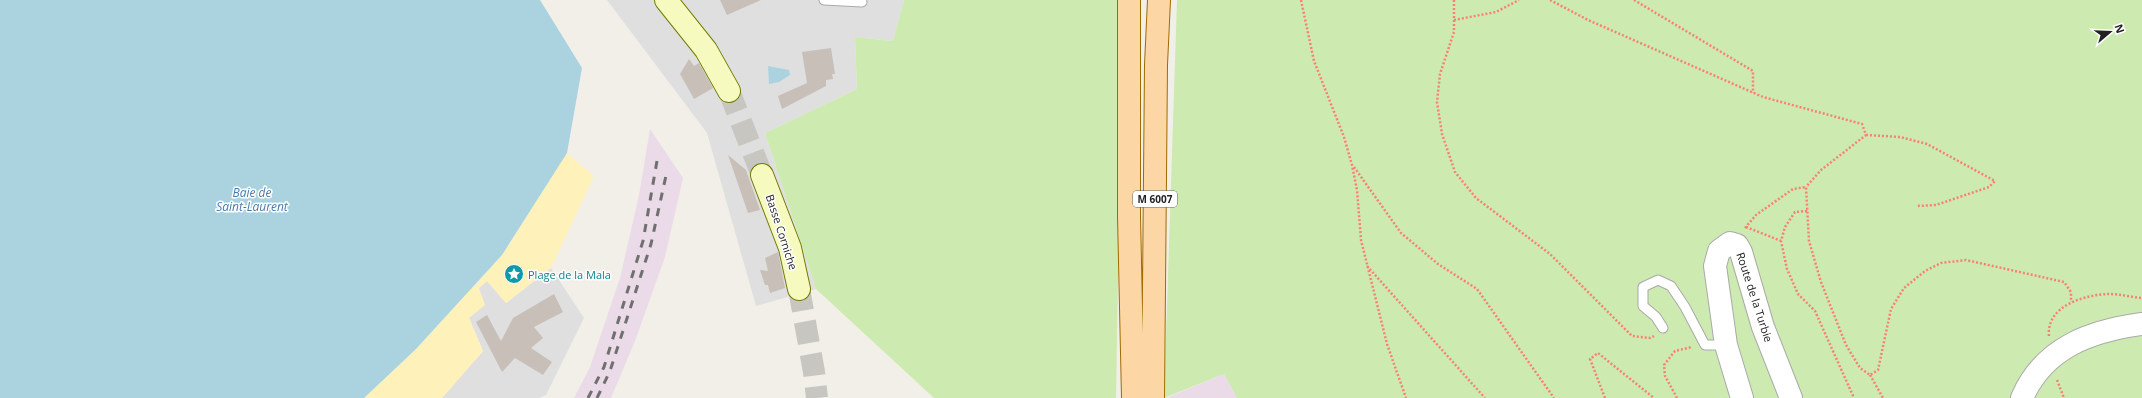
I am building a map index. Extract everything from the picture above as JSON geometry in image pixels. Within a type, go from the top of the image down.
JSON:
[{"type":"main road","points":[[666,0],[706,50],[729,91]]},
{"type":"main road","name":"M 6007","points":[[1152,398],[1156,66],[1159,0]]},
{"type":"main road","name":"M 6007","points":[[1125,5],[1132,398]]},
{"type":"main road","name":"Basse Corniche","points":[[762,175],[790,248],[799,289]]},
{"type":"street","name":"Route de la Turbie","points":[[1742,398],[1716,345],[1715,266],[1719,251],[1730,243],[1737,245],[1741,252],[1763,327],[1791,398]]},
{"type":"street","points":[[2022,398],[2037,372],[2068,345],[2087,336],[2142,324]]},
{"type":"lane","points":[[824,0],[862,2]]},
{"type":"lane","points":[[1663,328],[1656,317],[1643,306],[1643,287],[1658,280],[1671,286],[1685,307],[1716,345]]},
{"type":"path","points":[[1302,0],[1314,61],[1344,137],[1352,165],[1357,190],[1361,240],[1367,266],[1387,344],[1406,398]]},
{"type":"path","points":[[1454,0],[1454,32],[1440,74],[1437,102],[1442,134],[1456,172],[1476,198],[1550,254],[1632,336],[1650,338],[1660,334],[1663,328]]},
{"type":"path","points":[[1454,20],[1496,12],[1519,0]]},
{"type":"path","points":[[1550,0],[1588,20],[1763,97],[1862,124],[1866,135]]},
{"type":"path","points":[[1634,0],[1754,71],[1753,93]]},
{"type":"path","points":[[1781,241],[1746,227],[1756,215],[1793,189],[1806,187],[1821,170],[1866,135],[1900,137],[1927,144],[1995,181],[1989,187],[1936,205],[1917,206]]},
{"type":"path","points":[[1352,165],[1401,233],[1438,264],[1477,289],[1554,398]]},
{"type":"path","points":[[1806,187],[1810,241],[1821,282],[1846,345],[1860,368],[1870,375],[1883,398]]},
{"type":"path","points":[[1807,211],[1795,212],[1785,227],[1781,241],[1787,269],[1798,294],[1815,311],[1854,398]]},
{"type":"path","points":[[1870,375],[1878,370],[1891,309],[1904,288],[1925,271],[1941,263],[1966,260],[2064,282],[2072,292],[2071,302],[2108,294],[2142,298]]},
{"type":"path","points":[[1367,266],[1485,398]]},
{"type":"path","points":[[1677,398],[1665,376],[1664,365],[1675,351],[1716,345]]},
{"type":"path","points":[[1606,398],[1590,359],[1594,354],[1598,353],[1654,398]]},
{"type":"shaded area","points":[[607,0],[904,0],[893,41],[855,37],[857,89],[765,133],[816,289],[756,306],[707,133]]},
{"type":"shaded area","points":[[650,129],[683,178],[665,257],[635,341],[611,398],[574,398],[590,367],[620,278],[639,195]]},
{"type":"shaded area","points":[[551,268],[584,318],[546,395],[539,398],[442,398],[483,351],[469,318],[479,288],[487,281],[506,303]]},
{"type":"shaded area","points":[[1224,374],[1237,398],[1166,398]]},
{"type":"green space","points":[[904,0],[1124,0],[1122,39],[1116,398],[934,398],[816,289],[765,133],[857,89],[855,37],[893,41]]},
{"type":"green space","points":[[1177,0],[2142,0],[2142,398],[1237,398],[1224,374],[1164,398]]},
{"type":"sand","name":"Plage de la Mala","points":[[567,153],[594,176],[551,268],[506,303],[487,281],[479,288],[485,305],[469,318],[483,351],[442,398],[364,398],[416,349],[502,255]]},
{"type":"water","name":"Baie de Saint-Laurent","points":[[0,0],[540,0],[582,68],[567,153],[502,255],[416,349],[364,398],[0,398]]},
{"type":"water","points":[[768,66],[789,70],[790,75],[779,82],[769,84]]},
{"type":"building","points":[[720,0],[761,0],[727,15]]},
{"type":"building","points":[[831,48],[835,74],[832,74],[833,79],[826,80],[826,86],[782,109],[778,96],[807,83],[802,52]]},
{"type":"building","points":[[689,59],[694,66],[699,63],[713,88],[694,99],[680,74]]},
{"type":"building","points":[[728,155],[746,170],[760,210],[748,213]]},
{"type":"building","points":[[778,252],[785,288],[770,293],[768,285],[765,285],[760,270],[768,271],[765,258]]},
{"type":"building","points":[[554,294],[563,312],[534,327],[543,338],[531,348],[552,362],[543,375],[515,358],[502,372],[476,322],[487,315],[501,341],[513,318]]},
{"type":"tunnel","points":[[729,91],[762,175]]},
{"type":"tunnel","points":[[799,289],[814,372],[817,398]]},
{"type":"railway","points":[[588,398],[604,367],[643,241],[657,161]]},
{"type":"railway","points":[[597,398],[610,371],[651,244],[667,171]]},
{"type":"place","name":"Plage de la Mala","points":[[514,274]]}]
